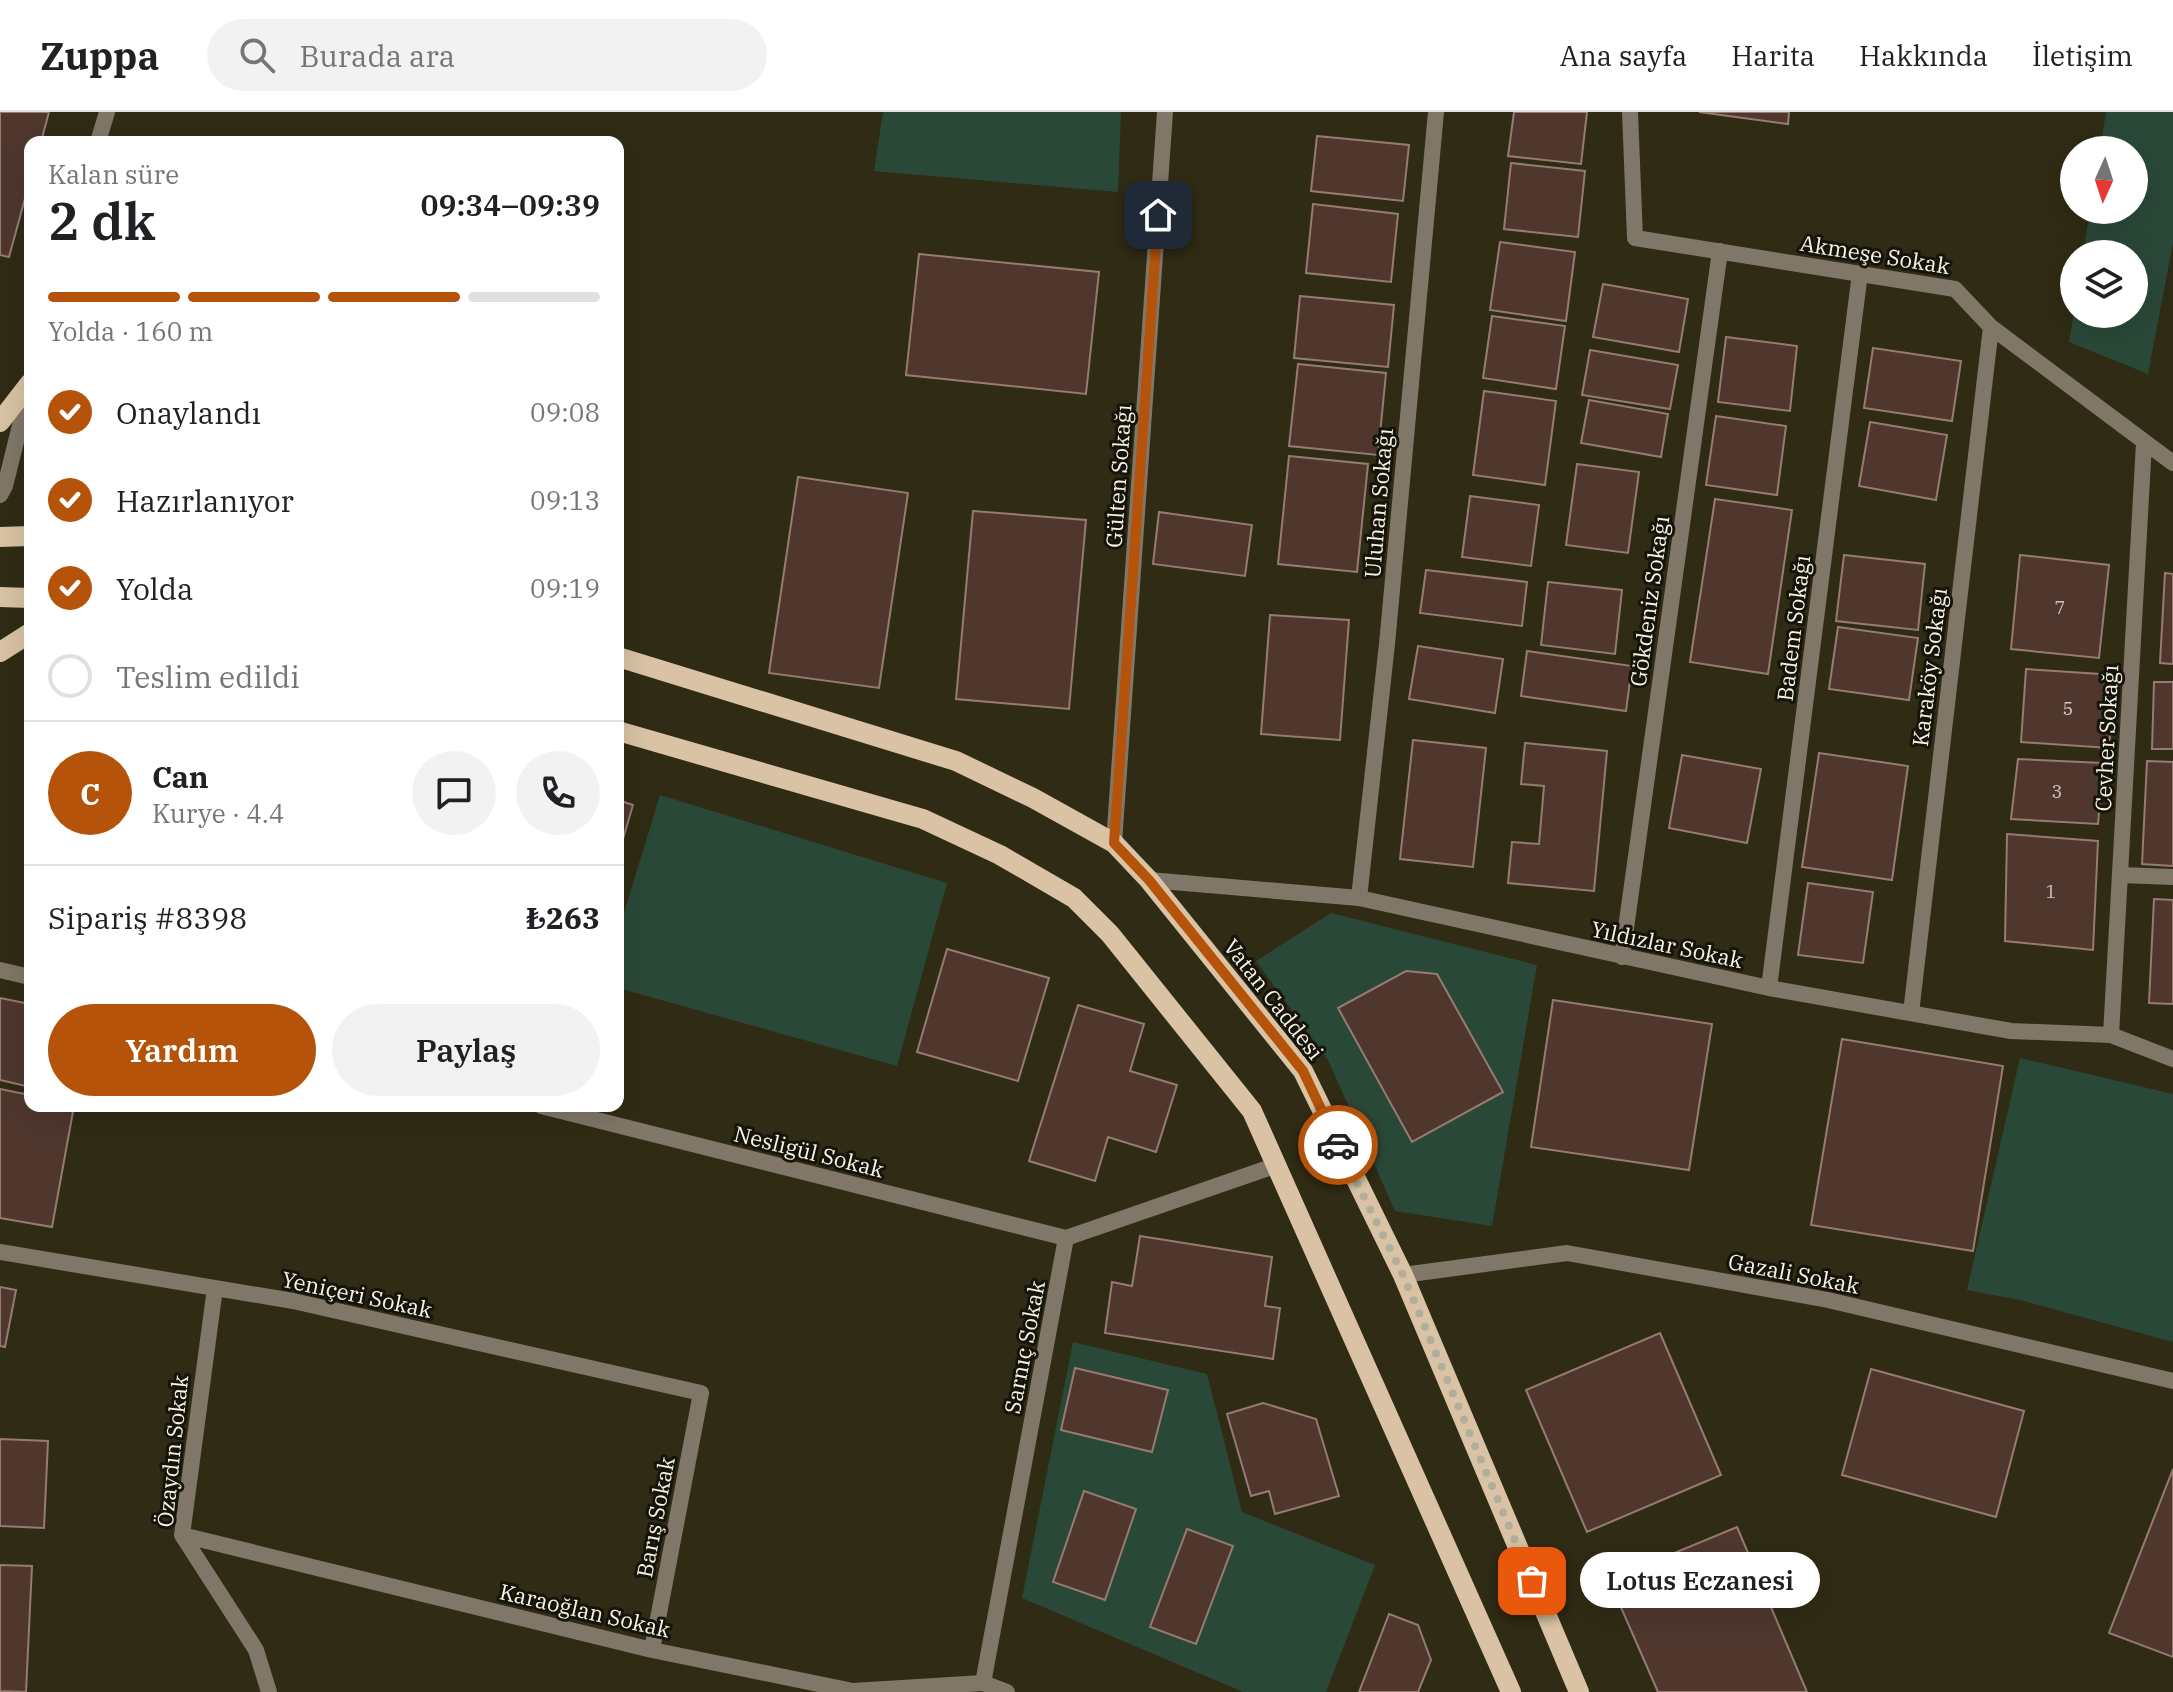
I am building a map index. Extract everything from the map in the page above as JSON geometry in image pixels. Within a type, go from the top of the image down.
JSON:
[{"type":"main road","points":[[0,422],[24,392]]},
{"type":"main road","points":[[0,537],[24,536]]},
{"type":"main road","points":[[0,597],[24,598]]},
{"type":"main road","points":[[0,652],[24,637]]},
{"type":"main road","name":"Vatan Caddesi","points":[[624,659],[956,761],[1033,798],[1114,843],[1149,880],[1303,1071],[1403,1275],[1579,1692]]},
{"type":"main road","points":[[624,733],[923,819],[1000,855],[1074,898],[1110,934],[1252,1111],[1511,1692]]},
{"type":"street","points":[[100,136],[107,112]]},
{"type":"street","name":"Gülten Sokağı","points":[[1114,843],[1165,112]]},
{"type":"street","name":"Uluhan Sokağı","points":[[1359,898],[1387,644],[1436,112]]},
{"type":"street","name":"Akmeşe Sokak","points":[[1630,112],[1635,238],[1955,289],[1991,327],[2173,463]]},
{"type":"street","name":"Gökdeniz Sokağı","points":[[1622,957],[1720,251]]},
{"type":"street","name":"Badem Sokağı","points":[[1769,988],[1860,273]]},
{"type":"street","name":"Karaköy Sokağı","points":[[1911,1013],[1991,327]]},
{"type":"street","points":[[0,495],[5,486],[24,408]]},
{"type":"street","name":"Cevher Sokağı","points":[[2111,1035],[2144,443]]},
{"type":"street","points":[[2120,875],[2173,877]]},
{"type":"street","name":"Yıldızlar Sokak","points":[[1149,880],[1359,898],[1769,988],[2011,1031],[2111,1035],[2173,1059]]},
{"type":"street","points":[[0,970],[24,976]]},
{"type":"street","name":"Nesligül Sokak","points":[[565,1112],[1066,1238]]},
{"type":"street","points":[[1066,1238],[1277,1165]]},
{"type":"street","name":"Sarnıç Sokak","points":[[983,1683],[1066,1238]]},
{"type":"street","name":"Yeniçeri Sokak","points":[[0,1252],[293,1301],[701,1393]]},
{"type":"street","name":"Gazali Sokak","points":[[1403,1275],[1567,1253],[1828,1300],[2173,1381]]},
{"type":"street","name":"Özaydın Sokak","points":[[215,1288],[182,1535],[256,1650],[269,1692]]},
{"type":"street","name":"Barış Sokak","points":[[652,1650],[701,1393]]},
{"type":"street","name":"Karaoğlan Sokak","points":[[182,1535],[652,1650],[853,1691],[983,1683]]},
{"type":"street","points":[[983,1683],[1007,1692]]},
{"type":"green space","points":[[883,112],[1121,112],[1118,192],[874,171]]},
{"type":"green space","points":[[2106,112],[2173,112],[2173,243],[2148,374],[2069,342],[2071,328],[2148,328],[2148,240],[2085,240],[2088,224],[2148,224],[2148,136],[2102,136]]},
{"type":"green space","points":[[660,795],[947,883],[897,1066],[624,990],[624,912]]},
{"type":"green space","points":[[1331,913],[1537,965],[1492,1226],[1395,1211],[1328,1060],[1256,961]]},
{"type":"green space","points":[[2020,1058],[2173,1094],[2173,1342],[2020,1300],[1967,1290]]},
{"type":"green space","points":[[1073,1342],[1207,1374],[1242,1512],[1375,1565],[1326,1692],[1243,1692],[1022,1598]]},
{"type":"building","points":[[0,112],[49,112],[43,136],[24,136],[24,202],[9,257],[0,255]]},
{"type":"building","points":[[1514,112],[1587,112],[1581,164],[1508,156]]},
{"type":"building","points":[[1699,112],[1789,112],[1788,124]]},
{"type":"building","points":[[1317,136],[1409,145],[1403,201],[1311,191]]},
{"type":"building","points":[[1511,163],[1585,171],[1578,237],[1504,229]]},
{"type":"building","points":[[1313,204],[1398,214],[1391,282],[1306,273]]},
{"type":"building","points":[[1500,242],[1575,252],[1566,321],[1490,310]]},
{"type":"building","points":[[919,254],[1099,272],[1086,394],[906,375]]},
{"type":"building","points":[[1603,284],[1688,299],[1679,352],[1593,337]]},
{"type":"building","points":[[1300,296],[1394,305],[1388,367],[1294,358]]},
{"type":"building","points":[[1492,316],[1565,326],[1556,389],[1483,378]]},
{"type":"building","points":[[1726,337],[1797,346],[1790,411],[1718,402]]},
{"type":"building","points":[[1873,348],[1961,361],[1952,421],[1864,408]]},
{"type":"building","points":[[1590,350],[1678,365],[1670,409],[1582,395]]},
{"type":"building","points":[[1298,364],[1386,373],[1378,455],[1289,446]]},
{"type":"building","points":[[1484,391],[1556,401],[1545,485],[1473,475]]},
{"type":"building","points":[[1589,400],[1668,414],[1661,457],[1581,443]]},
{"type":"building","points":[[1716,416],[1786,426],[1777,495],[1706,485]]},
{"type":"building","points":[[1870,422],[1947,435],[1936,500],[1859,486]]},
{"type":"building","points":[[1289,456],[1368,464],[1357,572],[1278,564]]},
{"type":"building","points":[[1577,464],[1639,472],[1628,553],[1566,545]]},
{"type":"building","points":[[798,477],[908,493],[879,688],[769,673]]},
{"type":"building","points":[[1470,496],[1539,505],[1531,566],[1462,557]]},
{"type":"building","points":[[1715,499],[1792,510],[1768,674],[1690,662]]},
{"type":"building","points":[[973,511],[1086,520],[1069,709],[956,699]]},
{"type":"building","points":[[1159,512],[1252,525],[1245,576],[1153,564]]},
{"type":"building","points":[[1844,555],[1925,564],[1918,630],[1836,621]]},
{"type":"building","points":[[2020,555],[2109,565],[2099,658],[2011,649]]},
{"type":"building","points":[[1426,570],[1527,582],[1522,626],[1420,613]]},
{"type":"building","points":[[2165,573],[2173,574],[2173,664],[2160,663]]},
{"type":"building","points":[[1548,582],[1622,590],[1615,654],[1541,645]]},
{"type":"building","points":[[1270,615],[1349,620],[1340,740],[1261,734]]},
{"type":"building","points":[[1838,627],[1918,638],[1909,700],[1829,689]]},
{"type":"building","points":[[1418,646],[1503,659],[1495,713],[1409,699]]},
{"type":"building","points":[[1527,651],[1632,666],[1626,711],[1521,696]]},
{"type":"building","points":[[2026,669],[2115,675],[2109,748],[2021,742]]},
{"type":"building","points":[[2154,682],[2173,682],[2173,749],[2152,749]]},
{"type":"building","points":[[1413,740],[1486,748],[1473,867],[1400,859]]},
{"type":"building","points":[[1525,743],[1607,751],[1594,891],[1508,883],[1512,842],[1539,844],[1544,786],[1521,784]]},
{"type":"building","points":[[1819,753],[1908,766],[1892,880],[1802,867]]},
{"type":"building","points":[[1682,755],[1761,769],[1747,843],[1669,828]]},
{"type":"building","points":[[2018,759],[2103,763],[2098,824],[2011,819]]},
{"type":"building","points":[[2147,761],[2173,762],[2173,866],[2142,864]]},
{"type":"building","points":[[624,802],[633,805],[624,836]]},
{"type":"building","points":[[2007,834],[2098,841],[2093,950],[2005,941]]},
{"type":"building","points":[[1808,883],[1873,892],[1863,963],[1798,955]]},
{"type":"building","points":[[2154,899],[2173,900],[2173,1004],[2149,1003]]},
{"type":"building","points":[[947,949],[1049,978],[1018,1081],[917,1052]]},
{"type":"building","points":[[1406,971],[1437,974],[1503,1092],[1412,1142],[1338,1008]]},
{"type":"building","points":[[0,998],[24,1003],[24,1086],[0,1080]]},
{"type":"building","points":[[1553,1000],[1712,1024],[1689,1170],[1531,1147]]},
{"type":"building","points":[[1078,1005],[1144,1024],[1130,1071],[1177,1085],[1156,1152],[1108,1137],[1095,1181],[1029,1161]]},
{"type":"building","points":[[1842,1039],[2003,1066],[1973,1251],[1811,1225]]},
{"type":"building","points":[[0,1089],[24,1094],[24,1112],[73,1112],[52,1227],[0,1218]]},
{"type":"building","points":[[1140,1236],[1272,1257],[1265,1306],[1280,1308],[1273,1359],[1105,1333],[1112,1282],[1132,1286]]},
{"type":"building","points":[[0,1287],[16,1290],[5,1347],[0,1346]]},
{"type":"building","points":[[1660,1333],[1721,1475],[1587,1532],[1526,1390]]},
{"type":"building","points":[[1075,1368],[1168,1390],[1152,1452],[1061,1430]]},
{"type":"building","points":[[1871,1369],[2024,1411],[1996,1517],[1842,1475]]},
{"type":"building","points":[[1263,1403],[1316,1419],[1339,1496],[1275,1514],[1269,1491],[1251,1496],[1227,1414]]},
{"type":"building","points":[[0,1439],[48,1441],[44,1528],[0,1526]]},
{"type":"building","points":[[2173,1469],[2173,1657],[2109,1633]]},
{"type":"building","points":[[1084,1491],[1136,1509],[1105,1600],[1053,1582]]},
{"type":"building","points":[[1737,1527],[1807,1692],[1658,1692],[1609,1580]]},
{"type":"building","points":[[1187,1529],[1233,1546],[1196,1644],[1150,1627]]},
{"type":"building","points":[[0,1565],[32,1566],[26,1692],[0,1691]]},
{"type":"building","points":[[1389,1614],[1418,1625],[1431,1660],[1418,1692],[1359,1692]]},
{"type":"way so far","points":[[1338,1145],[1403,1275],[1532,1581]]},
{"type":"place","name":"Lotus Eczanesi","points":[[1532,1581]]},
{"type":"route","points":[[1158,215],[1114,843],[1149,880],[1303,1071],[1338,1145]]}]
